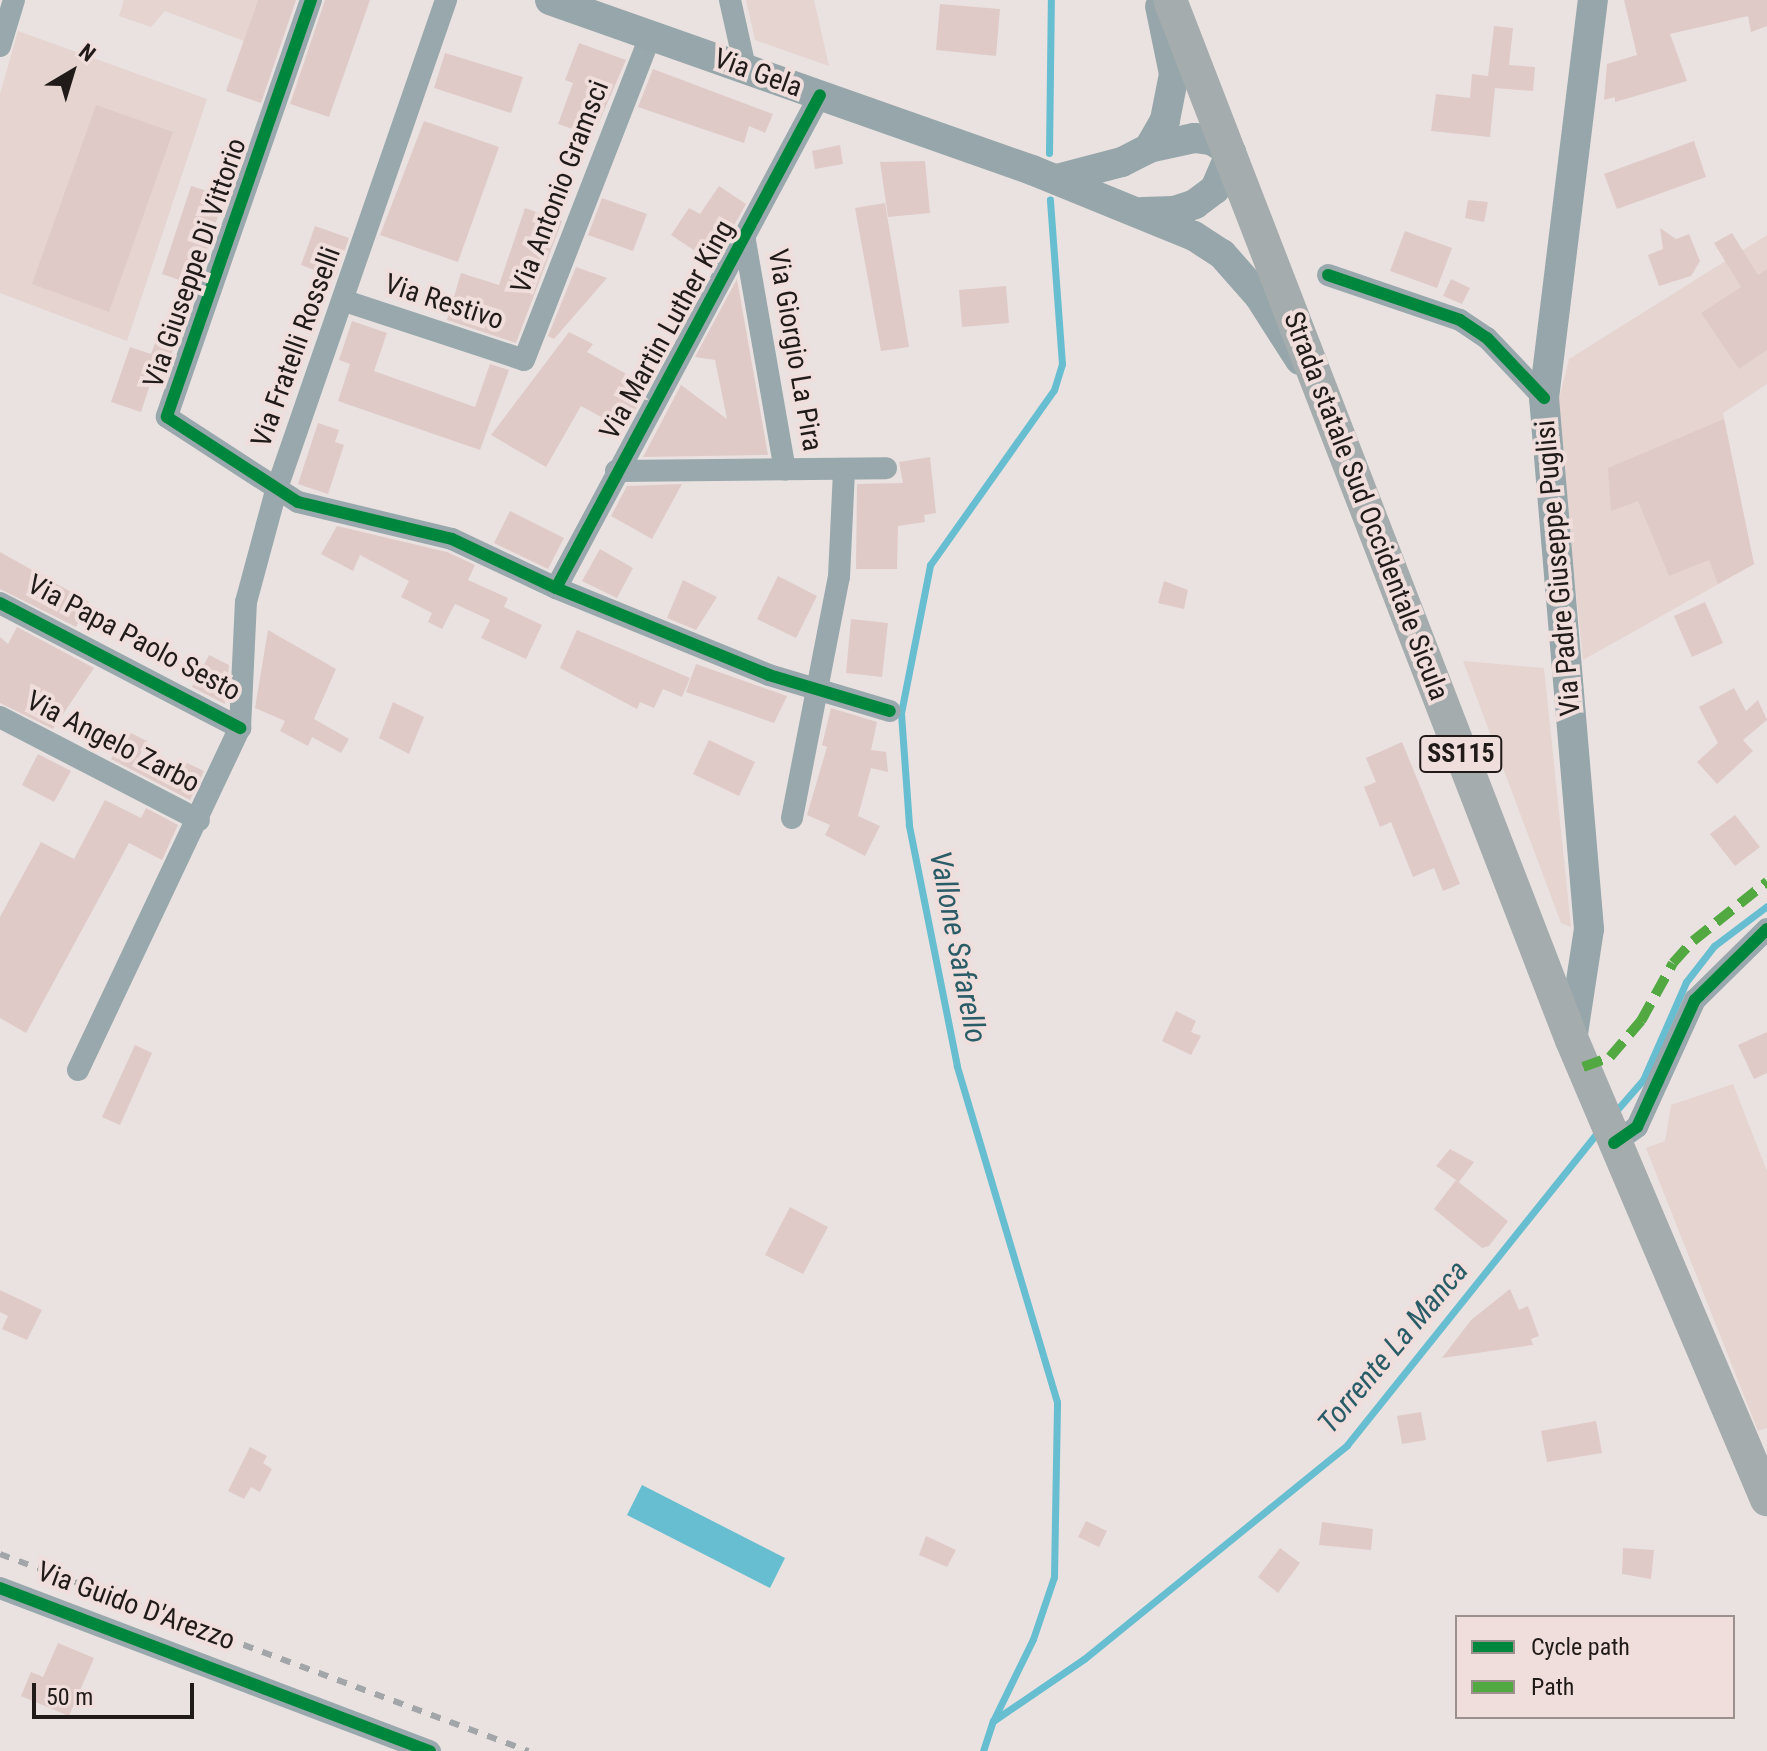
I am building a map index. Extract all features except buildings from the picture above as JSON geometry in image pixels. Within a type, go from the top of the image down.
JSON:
[{"type":"main road","name":"Via Gela","points":[[551,0],[1057,179],[1222,254],[1259,296],[1322,396]]},
{"type":"main road","points":[[1149,148],[1165,120],[1174,74],[1159,0]]},
{"type":"main road","name":"Strada statale Sud Occidentale Sicula","points":[[1170,0],[1572,1040],[1767,1499]]},
{"type":"main road","name":"Via Padre Giuseppe Puglisi","points":[[1572,1040],[1589,929],[1544,398],[1593,0]]},
{"type":"main road","points":[[1057,179],[1122,162],[1149,148],[1194,138],[1211,140],[1231,152],[1215,189],[1195,204],[1174,211],[1137,213]]},
{"type":"street","points":[[0,46],[14,0]]},
{"type":"street","name":"Via Giuseppe Di Vittorio","points":[[276,491],[167,417],[311,0]]},
{"type":"street","name":"Via Fratelli Rosselli","points":[[78,1070],[240,728],[246,602],[276,491],[345,301],[446,0]]},
{"type":"street","points":[[730,0],[745,67]]},
{"type":"street","name":"Via Antonio Gramsci","points":[[524,360],[651,35]]},
{"type":"street","name":"Via Martin Luther King","points":[[556,588],[616,471],[745,241],[820,95]]},
{"type":"street","name":"Via Giorgio La Pira","points":[[745,241],[785,470]]},
{"type":"street","points":[[1328,275],[1460,320],[1487,338],[1544,398]]},
{"type":"street","name":"Via Restivo","points":[[345,301],[524,360]]},
{"type":"street","points":[[616,471],[886,468]]},
{"type":"street","points":[[792,818],[813,691],[839,577],[844,469]]},
{"type":"street","points":[[276,491],[298,502],[452,539],[556,588],[813,691],[890,711]]},
{"type":"street","name":"Via Papa Paolo Sesto","points":[[0,603],[240,728]]},
{"type":"street","name":"Via Angelo Zarbo","points":[[0,717],[199,820]]},
{"type":"street","points":[[1609,1130],[1637,1127],[1695,1000],[1767,929]]},
{"type":"street","name":"Via Guido D'Arezzo","points":[[0,1588],[430,1751]]},
{"type":"shaded area","points":[[124,0],[258,0],[244,41],[165,11],[151,27],[119,16]]},
{"type":"shaded area","points":[[746,0],[814,0],[829,66],[755,40]]},
{"type":"shaded area","points":[[18,31],[207,99],[127,341],[0,293],[0,94]]},
{"type":"shaded area","points":[[1767,235],[1767,384],[1723,413],[1754,564],[1583,660],[1557,407],[1569,359]]},
{"type":"shaded area","points":[[1463,661],[1544,668],[1571,927],[1561,923]]},
{"type":"shaded area","points":[[1733,1084],[1767,1171],[1767,1428],[1758,1431],[1646,1148],[1665,1141],[1671,1105]]},
{"type":"water","points":[[642,1485],[785,1558],[770,1588],[627,1515]]},
{"type":"waterway","name":"Vallone Safarello","points":[[1049,153],[1051,0]]},
{"type":"waterway","name":"Vallone Safarello","points":[[993,1721],[1033,1639],[1054,1577],[1057,1402],[957,1066],[909,825],[901,713],[930,565],[1054,390],[1062,364],[1050,199]]},
{"type":"waterway","name":"Torrente La Manca","points":[[1615,1112],[1643,1080],[1686,982],[1714,946],[1767,906]]},
{"type":"waterway","name":"Torrente La Manca","points":[[983,1751],[993,1721],[1084,1659],[1347,1445],[1599,1131]]},
{"type":"railway","points":[[0,1554],[528,1751]]},
{"type":"marked path","points":[[1583,1067],[1610,1057],[1641,1021],[1673,963],[1693,941],[1767,882]]},
{"type":"cycle path","points":[[311,0],[167,417],[298,502],[452,539],[556,588],[769,675],[890,711]]},
{"type":"cycle path","points":[[556,588],[820,95]]},
{"type":"cycle path","points":[[1328,275],[1460,320],[1487,338],[1544,398]]},
{"type":"cycle path","points":[[0,603],[240,728]]},
{"type":"cycle path","points":[[1614,1143],[1637,1127],[1695,1000],[1767,929]]},
{"type":"cycle path","points":[[0,1588],[430,1751]]}]
